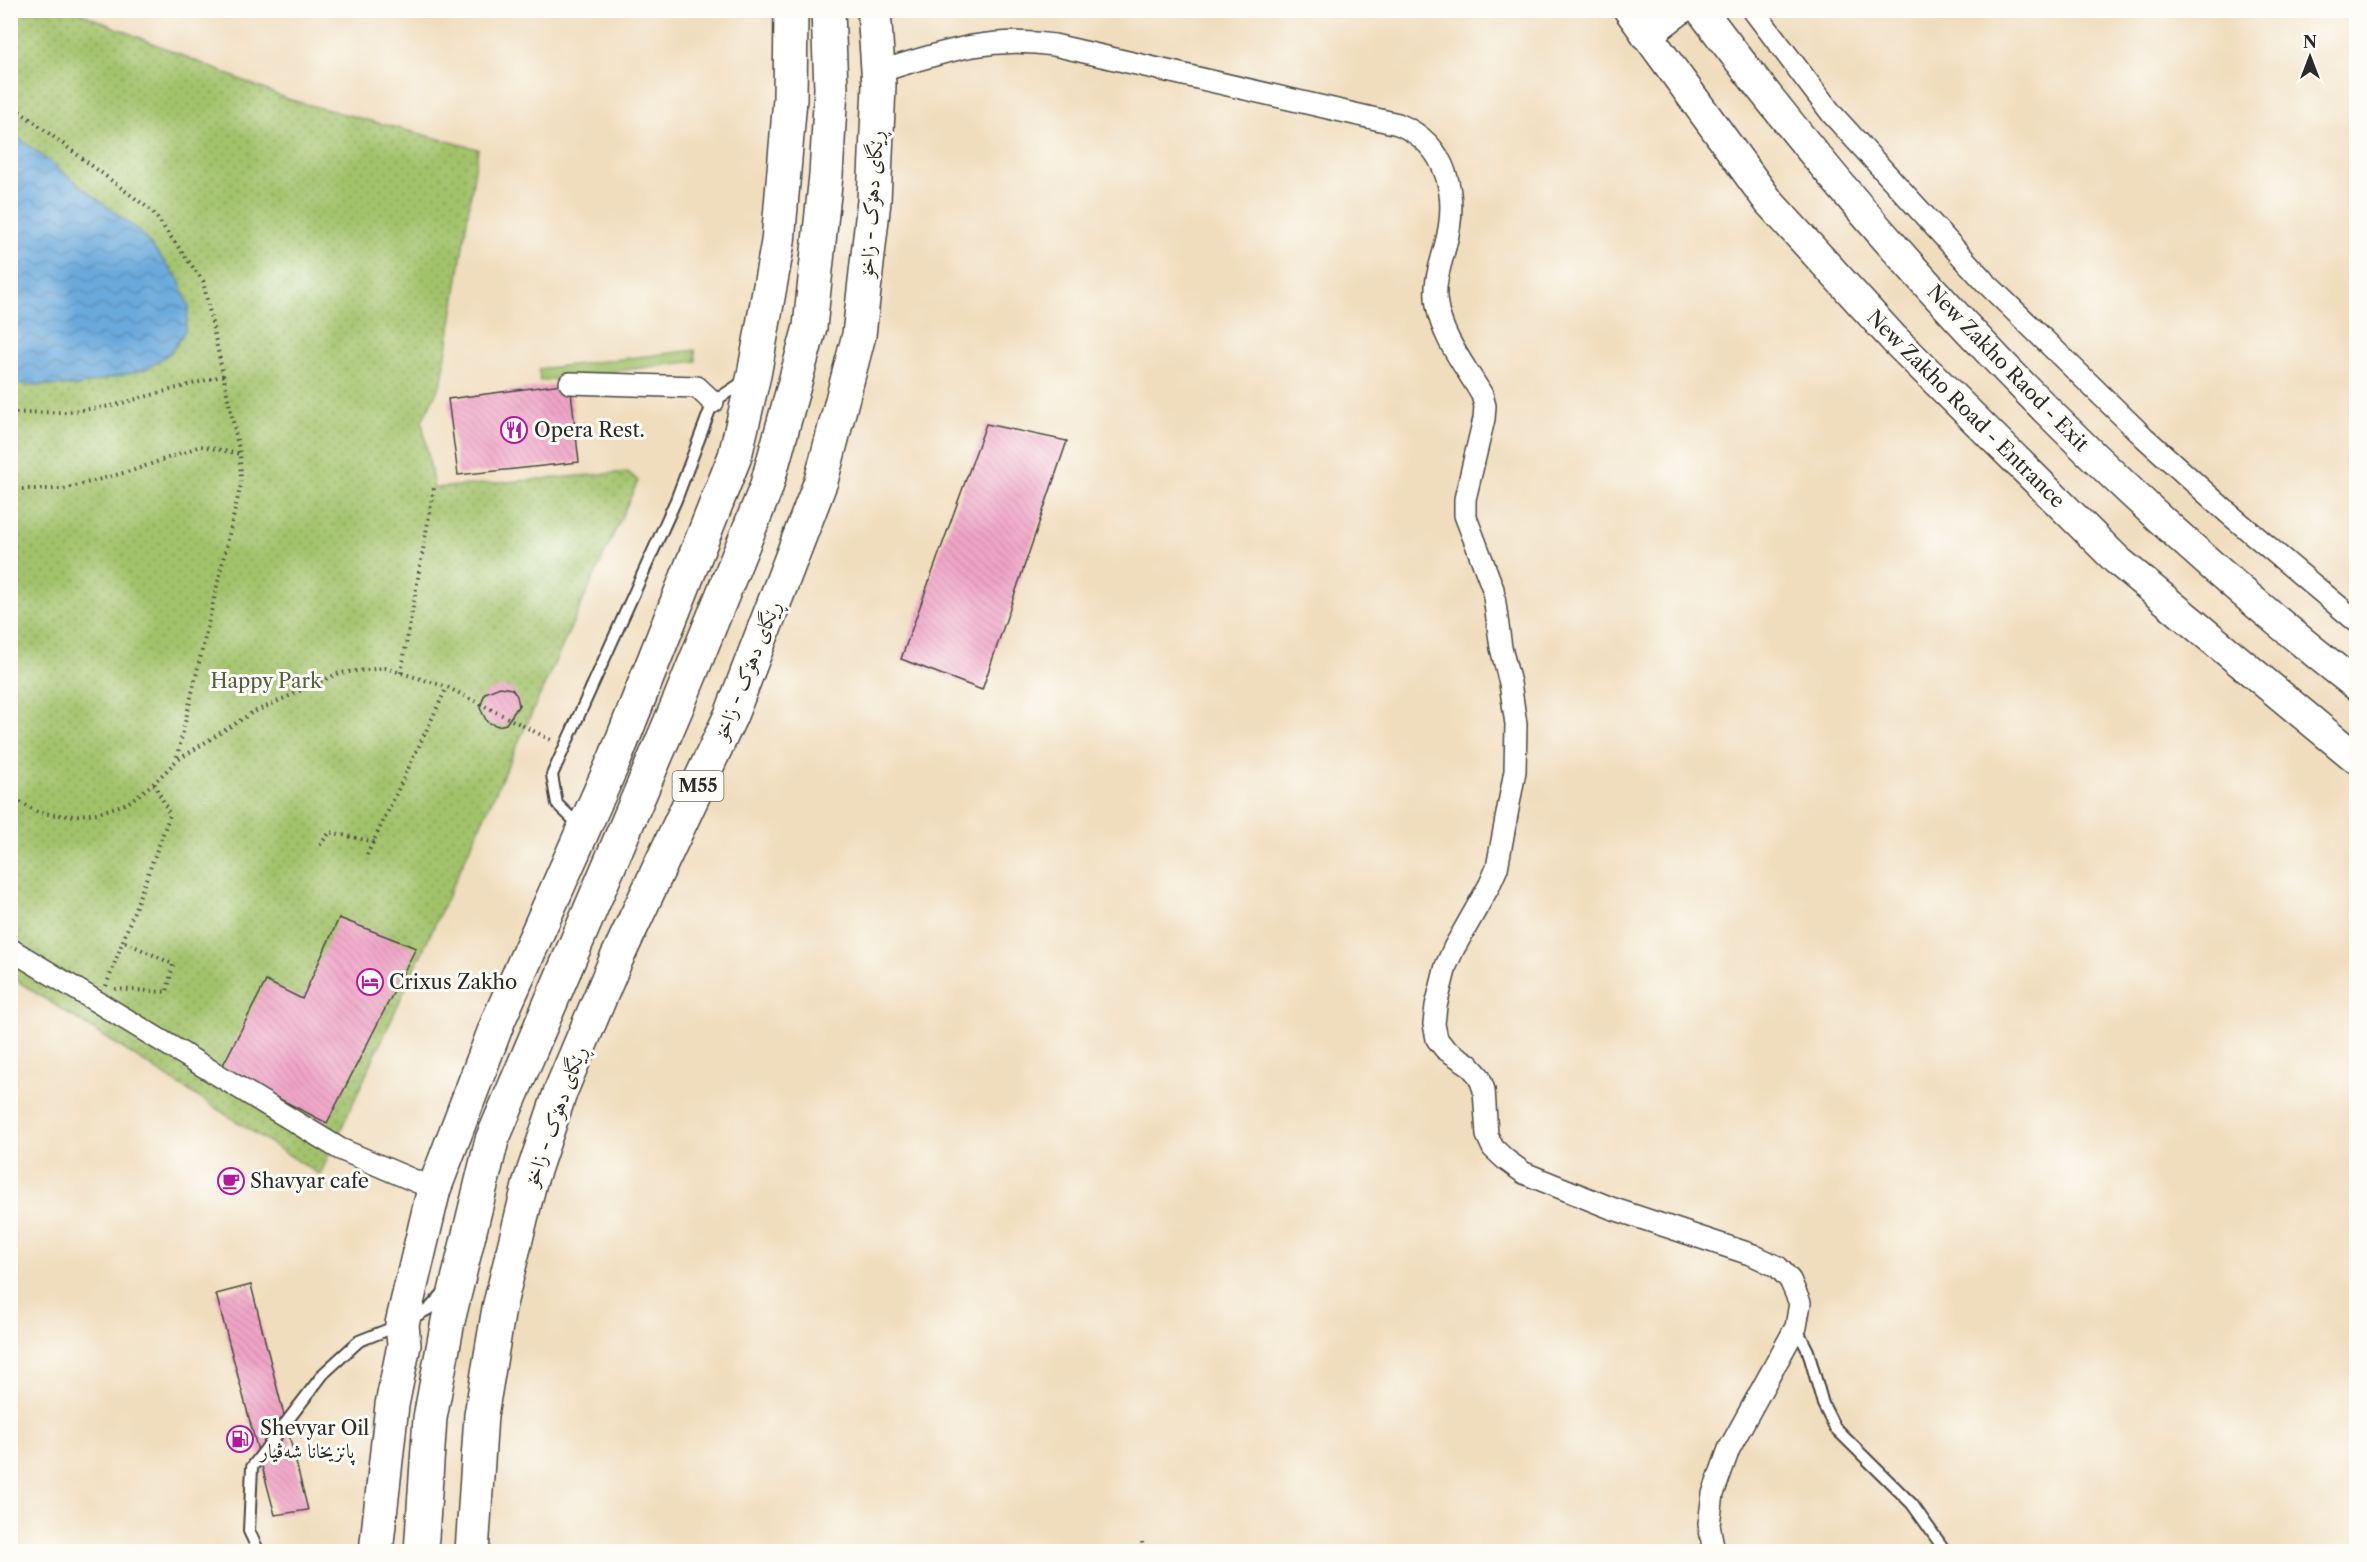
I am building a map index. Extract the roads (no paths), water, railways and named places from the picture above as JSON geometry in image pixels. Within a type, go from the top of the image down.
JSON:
[{"type":"highway","points":[[376,1551],[392,1405],[404,1345],[402,1324],[434,1189],[499,1019],[616,756],[735,456],[754,375],[778,242],[790,99],[791,10]]},
{"type":"highway","name":"M55","points":[[421,1551],[430,1418],[448,1321],[492,1140],[679,702],[766,488],[810,327],[826,175],[831,89],[828,10]]},
{"type":"highway","name":"ڕێگای دهۆک - زاخۆ","points":[[472,1551],[483,1404],[499,1308],[530,1182],[561,1090],[615,962],[731,715],[821,481],[860,335],[874,201],[878,72],[874,10]]},
{"type":"highway","points":[[778,242],[819,247]]},
{"type":"main road","name":"New Zakho Road - Entrance","points":[[1629,10],[1769,202],[1902,347],[2117,560],[2356,758]]},
{"type":"main road","points":[[1646,35],[1679,10]]},
{"type":"main road","name":"New Zakho Raod - Exit","points":[[1701,10],[1762,92],[1853,201],[1932,292],[2031,396],[2124,485],[2222,573],[2356,685]]},
{"type":"street","points":[[1753,10],[1832,114],[1985,282],[2145,438],[2228,513],[2356,621]]},
{"type":"street","points":[[878,72],[968,45],[1002,41],[1034,42],[1398,124],[1410,129],[1432,146],[1445,170],[1450,210],[1449,231],[1437,277],[1437,304],[1443,329],[1482,395],[1485,406],[1465,499],[1466,515],[1493,589],[1501,648],[1510,683],[1516,724],[1515,771],[1502,848],[1489,886],[1446,966],[1436,1006],[1434,1024],[1437,1039],[1445,1049],[1468,1064],[1479,1076],[1484,1090],[1487,1134],[1493,1148],[1524,1173],[1611,1208],[1754,1255],[1778,1267],[1790,1280],[1800,1303],[1796,1327],[1729,1449],[1713,1494],[1709,1524],[1714,1551]]},
{"type":"street","points":[[570,383],[698,387],[713,402]]},
{"type":"street","points":[[10,949],[340,1149],[434,1189]]},
{"type":"lane","points":[[583,828],[557,804],[552,775],[676,501],[713,402],[754,375]]},
{"type":"lane","points":[[259,1551],[249,1531],[252,1467],[324,1373],[359,1341],[402,1324],[429,1309],[460,1276]]},
{"type":"lane","points":[[1796,1327],[1808,1352],[1823,1404],[1834,1428],[1912,1504],[1946,1551]]},
{"type":"water","points":[[10,131],[140,232],[178,278],[189,306],[185,331],[171,352],[147,369],[77,386],[11,384]]},
{"type":"place","name":"Opera Rest.","points":[[514,430]]},
{"type":"place","name":"Crixus Zakho","points":[[370,982]]},
{"type":"place","name":"Shavyar cafe","points":[[231,1181]]},
{"type":"place","name":"Shevyar Oil پانزيخانا شەڤيار","points":[[240,1439]]},
{"type":"park label","name":"Happy Park","points":[[266,681]]}]
